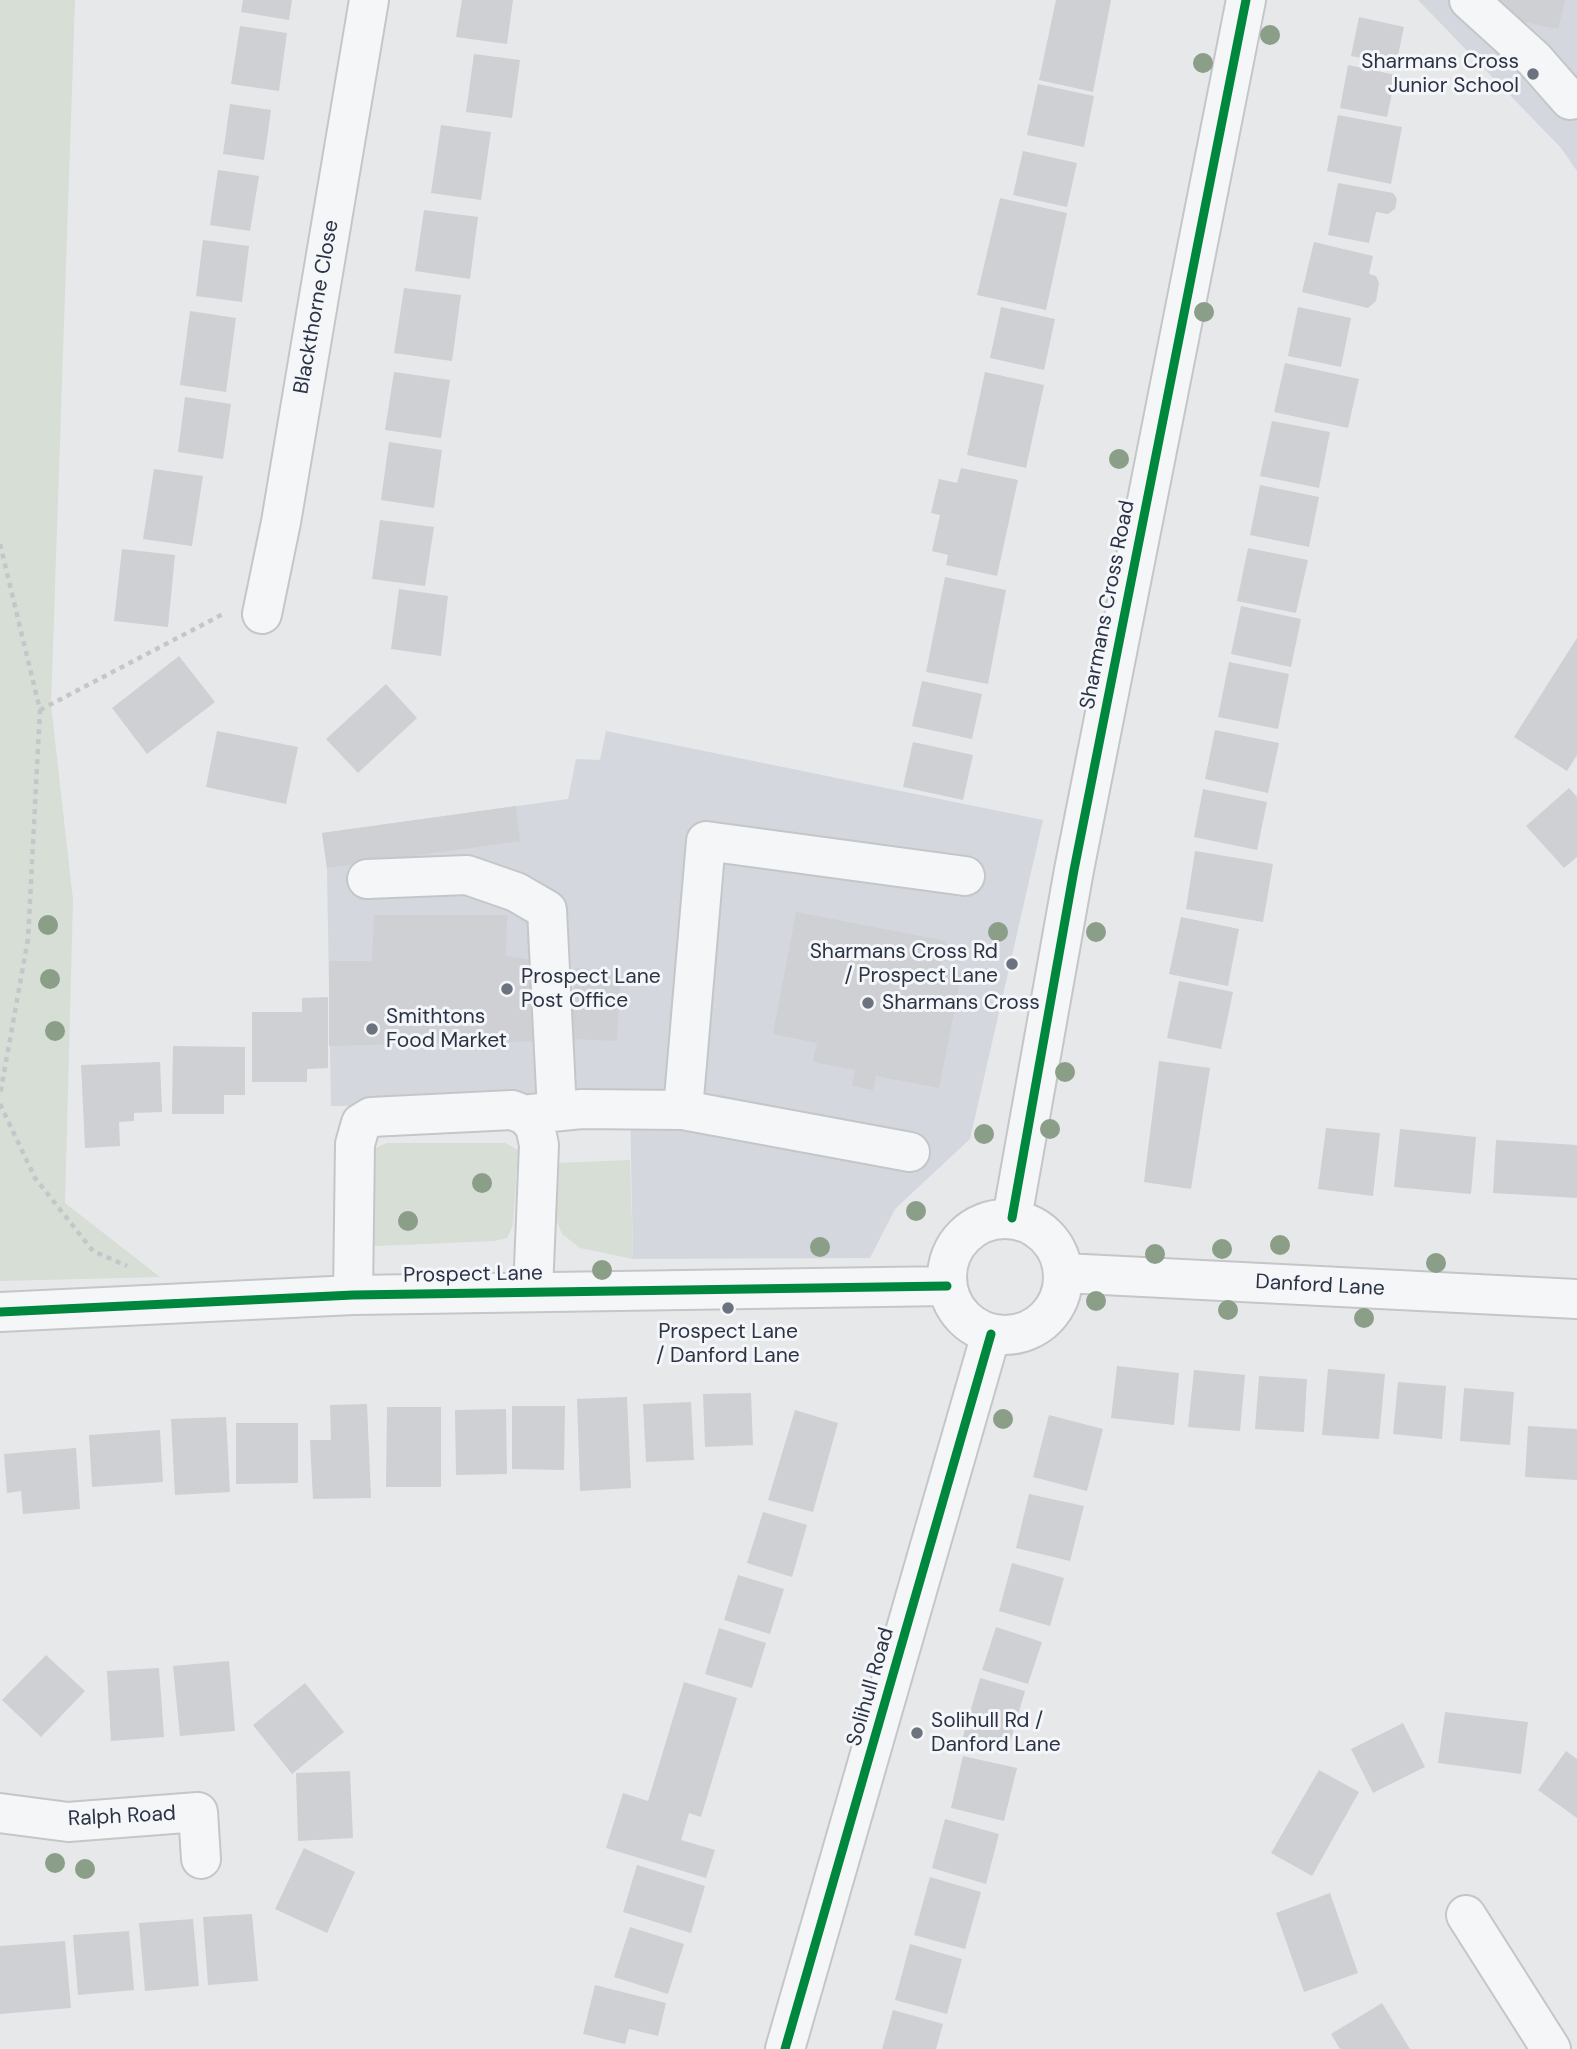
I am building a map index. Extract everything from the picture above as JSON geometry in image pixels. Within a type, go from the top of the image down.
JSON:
[{"type":"street","name":"Blackthorne Close","points":[[262,614],[284,508],[369,0]]},
{"type":"street","name":"Sharmans Cross Road","points":[[1012,1218],[1074,870],[1246,0]]},
{"type":"street","points":[[1469,0],[1534,59],[1570,100]]},
{"type":"street","points":[[683,1110],[706,841],[965,876]]},
{"type":"street","points":[[366,879],[467,875],[516,892],[547,910],[541,1113],[535,1126],[539,1145],[533,1291]]},
{"type":"street","points":[[354,1295],[355,1144],[361,1123],[371,1116],[512,1110],[541,1113],[582,1109],[683,1110],[910,1152]]},
{"type":"street","points":[[998,1218],[1012,1218],[1031,1224],[1048,1236],[1059,1254],[1064,1273],[1056,1302],[1037,1326],[1018,1334],[991,1334],[972,1326],[961,1316],[950,1298],[947,1265],[962,1237],[978,1224],[998,1218]]},
{"type":"street","name":"Danford Lane","points":[[1064,1273],[1577,1298]]},
{"type":"street","name":"Prospect Lane","points":[[0,1312],[354,1295],[947,1286]]},
{"type":"street","name":"Solihull Road","points":[[785,2049],[991,1334]]},
{"type":"street","name":"Ralph Road","points":[[0,1813],[68,1822],[198,1812],[201,1860]]},
{"type":"street","points":[[1466,1915],[1551,2049]]},
{"type":"path","points":[[0,544],[40,710],[28,939],[0,1094]]},
{"type":"path","points":[[40,710],[226,613],[262,614]]},
{"type":"path","points":[[0,1104],[35,1178],[93,1251],[139,1271]]},
{"type":"shaded area","points":[[0,0],[75,0],[51,705],[73,900],[65,1203],[160,1277],[0,1281]]},
{"type":"shaded area","name":"Sharmans Cross Junior School","points":[[1418,0],[1577,0],[1577,171],[1561,148]]},
{"type":"shaded area","points":[[606,731],[1043,820],[970,1139],[895,1209],[870,1258],[633,1259],[630,1104],[331,1106],[327,868],[322,833],[568,799],[576,759],[600,760]]},
{"type":"shaded area","points":[[387,1143],[505,1143],[518,1150],[513,1225],[507,1238],[494,1241],[376,1246],[368,1240],[368,1162],[376,1148]]},
{"type":"shaded area","points":[[630,1160],[633,1259],[580,1248],[562,1234],[556,1219],[559,1163]]},
{"type":"building","points":[[243,0],[292,0],[289,20],[241,12]]},
{"type":"building","points":[[462,0],[513,0],[507,44],[456,37]]},
{"type":"building","points":[[1056,0],[1111,0],[1093,92],[1039,80]]},
{"type":"building","points":[[1494,0],[1565,0],[1558,29],[1491,15]]},
{"type":"building","points":[[1359,17],[1404,27],[1396,65],[1351,56]]},
{"type":"building","points":[[240,26],[287,33],[279,91],[231,84]]},
{"type":"building","points":[[474,54],[520,60],[512,118],[466,112]]},
{"type":"building","points":[[1348,65],[1396,75],[1387,117],[1340,108]]},
{"type":"building","points":[[1038,84],[1094,96],[1084,147],[1027,135]]},
{"type":"building","points":[[230,104],[271,110],[264,160],[223,154]]},
{"type":"building","points":[[1338,115],[1402,127],[1391,184],[1327,171]]},
{"type":"building","points":[[441,125],[491,132],[481,200],[431,193]]},
{"type":"building","points":[[1023,151],[1077,163],[1067,207],[1013,195]]},
{"type":"building","points":[[218,170],[259,176],[250,231],[210,225]]},
{"type":"building","points":[[1338,183],[1393,193],[1397,199],[1395,209],[1388,214],[1376,212],[1369,243],[1328,235]]},
{"type":"building","points":[[1000,198],[1067,213],[1046,310],[977,295]]},
{"type":"building","points":[[424,210],[478,217],[470,279],[415,271]]},
{"type":"building","points":[[203,240],[249,246],[242,302],[196,296]]},
{"type":"building","points":[[1314,242],[1373,256],[1369,274],[1376,276],[1379,283],[1376,301],[1368,308],[1302,292]]},
{"type":"building","points":[[404,288],[461,295],[452,361],[394,353]]},
{"type":"building","points":[[1001,307],[1055,319],[1044,370],[990,358]]},
{"type":"building","points":[[1298,307],[1351,318],[1341,367],[1288,356]]},
{"type":"building","points":[[190,311],[236,318],[226,392],[180,385]]},
{"type":"building","points":[[1285,363],[1359,379],[1348,428],[1274,412]]},
{"type":"building","points":[[394,372],[450,380],[441,438],[385,430]]},
{"type":"building","points":[[985,372],[1044,385],[1026,468],[967,455]]},
{"type":"building","points":[[185,397],[231,404],[223,459],[178,452]]},
{"type":"building","points":[[1272,421],[1330,432],[1319,488],[1260,476]]},
{"type":"building","points":[[389,442],[442,450],[434,508],[381,500]]},
{"type":"building","points":[[961,468],[1018,480],[997,576],[946,565],[948,555],[932,551],[940,515],[931,513],[939,479],[957,483]]},
{"type":"building","points":[[154,469],[203,476],[192,546],[143,539]]},
{"type":"building","points":[[1260,485],[1319,497],[1309,547],[1250,535]]},
{"type":"building","points":[[380,520],[434,527],[425,586],[372,579]]},
{"type":"building","points":[[1248,548],[1308,560],[1296,613],[1237,601]]},
{"type":"building","points":[[122,549],[175,555],[168,627],[114,621]]},
{"type":"building","points":[[945,577],[1006,590],[988,684],[926,672]]},
{"type":"building","points":[[399,589],[448,596],[441,656],[391,649]]},
{"type":"building","points":[[1241,606],[1301,619],[1291,667],[1231,654]]},
{"type":"building","points":[[1577,638],[1577,755],[1567,771],[1514,737]]},
{"type":"building","points":[[179,656],[215,702],[147,754],[112,708]]},
{"type":"building","points":[[1229,662],[1289,674],[1278,729],[1218,717]]},
{"type":"building","points":[[922,681],[982,694],[972,739],[912,726]]},
{"type":"building","points":[[386,684],[417,718],[358,773],[326,739]]},
{"type":"building","points":[[1215,730],[1279,743],[1268,793],[1205,779]]},
{"type":"building","points":[[217,731],[298,747],[286,804],[206,787]]},
{"type":"building","points":[[913,742],[973,755],[963,800],[903,787]]},
{"type":"building","points":[[1569,788],[1577,797],[1577,857],[1564,868],[1526,826]]},
{"type":"building","points":[[1203,789],[1267,802],[1257,850],[1194,837]]},
{"type":"building","points":[[516,806],[520,841],[327,868],[322,833]]},
{"type":"building","points":[[1195,851],[1273,864],[1263,922],[1186,909]]},
{"type":"building","name":"Sharmans Cross","points":[[796,912],[946,941],[940,967],[962,972],[939,1088],[876,1076],[873,1090],[852,1086],[855,1070],[813,1062],[817,1043],[773,1034]]},
{"type":"building","points":[[374,915],[507,915],[506,956],[533,960],[536,1041],[329,1046],[329,961],[372,961]]},
{"type":"building","points":[[1181,917],[1239,929],[1228,986],[1169,974]]},
{"type":"building","points":[[575,968],[621,971],[617,1041],[571,1039]]},
{"type":"building","points":[[1179,981],[1233,992],[1221,1049],[1167,1038]]},
{"type":"building","points":[[328,997],[328,1068],[307,1069],[307,1082],[252,1082],[252,1012],[302,1012],[302,998]]},
{"type":"building","points":[[173,1046],[245,1047],[245,1095],[224,1095],[224,1114],[172,1114]]},
{"type":"building","points":[[1159,1061],[1210,1068],[1191,1189],[1144,1182]]},
{"type":"building","points":[[160,1062],[162,1112],[134,1113],[134,1121],[119,1122],[120,1146],[85,1148],[81,1065]]},
{"type":"building","points":[[1326,1128],[1380,1133],[1373,1196],[1318,1189]]},
{"type":"building","points":[[1400,1129],[1476,1137],[1471,1194],[1394,1187]]},
{"type":"building","points":[[1496,1140],[1577,1145],[1577,1198],[1493,1193]]},
{"type":"building","points":[[1117,1366],[1179,1373],[1174,1425],[1111,1418]]},
{"type":"building","points":[[1328,1369],[1385,1374],[1379,1439],[1322,1435]]},
{"type":"building","points":[[1194,1370],[1245,1375],[1240,1431],[1188,1427]]},
{"type":"building","points":[[1259,1376],[1307,1379],[1304,1432],[1255,1429]]},
{"type":"building","points":[[1398,1382],[1446,1386],[1442,1439],[1393,1434]]},
{"type":"building","points":[[1464,1388],[1514,1392],[1510,1445],[1460,1441]]},
{"type":"building","points":[[751,1393],[753,1445],[705,1447],[703,1394]]},
{"type":"building","points":[[627,1397],[631,1488],[580,1491],[577,1399]]},
{"type":"building","points":[[691,1402],[694,1460],[646,1462],[643,1404]]},
{"type":"building","points":[[367,1404],[371,1498],[313,1499],[310,1440],[331,1440],[330,1405]]},
{"type":"building","points":[[512,1406],[565,1406],[564,1470],[512,1469]]},
{"type":"building","points":[[387,1407],[441,1407],[441,1487],[386,1487]]},
{"type":"building","points":[[506,1409],[507,1474],[456,1475],[455,1410]]},
{"type":"building","points":[[795,1410],[838,1423],[813,1512],[768,1500]]},
{"type":"building","points":[[1049,1415],[1103,1429],[1087,1491],[1033,1477]]},
{"type":"building","points":[[226,1417],[230,1492],[175,1495],[171,1419]]},
{"type":"building","points":[[236,1423],[298,1423],[298,1483],[236,1484]]},
{"type":"building","points":[[1528,1426],[1577,1429],[1577,1480],[1525,1477]]},
{"type":"building","points":[[160,1430],[163,1482],[92,1487],[89,1435]]},
{"type":"building","points":[[76,1448],[80,1509],[23,1514],[21,1491],[7,1493],[4,1454]]},
{"type":"building","points":[[1029,1494],[1084,1506],[1070,1561],[1016,1548]]},
{"type":"building","points":[[763,1512],[807,1525],[792,1577],[747,1563]]},
{"type":"building","points":[[1012,1563],[1064,1578],[1050,1626],[999,1611]]},
{"type":"building","points":[[738,1575],[784,1589],[770,1634],[724,1620]]},
{"type":"building","points":[[996,1627],[1042,1642],[1028,1684],[982,1670]]},
{"type":"building","points":[[719,1628],[766,1643],[752,1688],[705,1674]]},
{"type":"building","points":[[46,1655],[85,1691],[41,1737],[2,1700]]},
{"type":"building","points":[[229,1661],[235,1731],[180,1736],[173,1666]]},
{"type":"building","points":[[159,1668],[164,1737],[111,1741],[107,1671]]},
{"type":"building","points":[[980,1678],[1025,1691],[1007,1753],[962,1740]]},
{"type":"building","points":[[684,1682],[737,1698],[701,1817],[689,1813],[681,1840],[715,1850],[706,1878],[606,1848],[623,1793],[648,1801]]},
{"type":"building","points":[[305,1683],[344,1732],[292,1774],[253,1725]]},
{"type":"building","points":[[1445,1712],[1528,1722],[1521,1774],[1438,1763]]},
{"type":"building","points":[[1403,1723],[1425,1767],[1373,1793],[1351,1749]]},
{"type":"building","points":[[1566,1751],[1577,1759],[1577,1818],[1538,1790]]},
{"type":"building","points":[[963,1756],[1017,1768],[1004,1821],[951,1808]]},
{"type":"building","points":[[1319,1770],[1359,1792],[1312,1876],[1271,1853]]},
{"type":"building","points":[[350,1771],[353,1838],[298,1841],[296,1773]]},
{"type":"building","points":[[945,1819],[999,1834],[986,1884],[932,1868]]},
{"type":"building","points":[[304,1848],[355,1872],[327,1933],[275,1909]]},
{"type":"building","points":[[637,1865],[705,1886],[691,1933],[623,1912]]},
{"type":"building","points":[[930,1877],[981,1892],[965,1949],[914,1935]]},
{"type":"building","points":[[1330,1893],[1358,1973],[1304,1992],[1276,1913]]},
{"type":"building","points":[[252,1914],[258,1981],[208,1985],[203,1917]]},
{"type":"building","points":[[193,1919],[199,1986],[145,1991],[139,1923]]},
{"type":"building","points":[[630,1927],[684,1944],[668,1994],[614,1977]]},
{"type":"building","points":[[129,1931],[134,1990],[78,1995],[73,1935]]},
{"type":"building","points":[[65,1941],[71,2008],[0,2014],[0,1946]]},
{"type":"building","points":[[910,1944],[962,1959],[947,2014],[895,2000]]},
{"type":"building","points":[[595,1985],[666,2003],[658,2036],[629,2029],[625,2044],[583,2034]]},
{"type":"building","points":[[1382,2003],[1410,2049],[1340,2049],[1331,2034]]},
{"type":"building","points":[[893,2010],[943,2024],[936,2049],[882,2049]]},
{"type":"cycle path","points":[[1012,1218],[1074,870],[1246,0]]},
{"type":"cycle path","points":[[0,1312],[353,1295],[947,1286]]},
{"type":"cycle path","points":[[785,2049],[991,1334]]},
{"type":"place","name":"Sharmans Cross Junior School","points":[[1533,74]]},
{"type":"place","name":"Sharmans Cross Rd / Prospect Lane","points":[[1012,964]]},
{"type":"place","name":"Prospect Lane Post Office","points":[[507,989]]},
{"type":"place","name":"Sharmans Cross","points":[[868,1003]]},
{"type":"place","name":"Smithtons Food Market","points":[[372,1029]]},
{"type":"place","name":"Prospect Lane / Danford Lane","points":[[728,1308]]},
{"type":"place","name":"Solihull Rd / Danford Lane","points":[[917,1733]]}]
